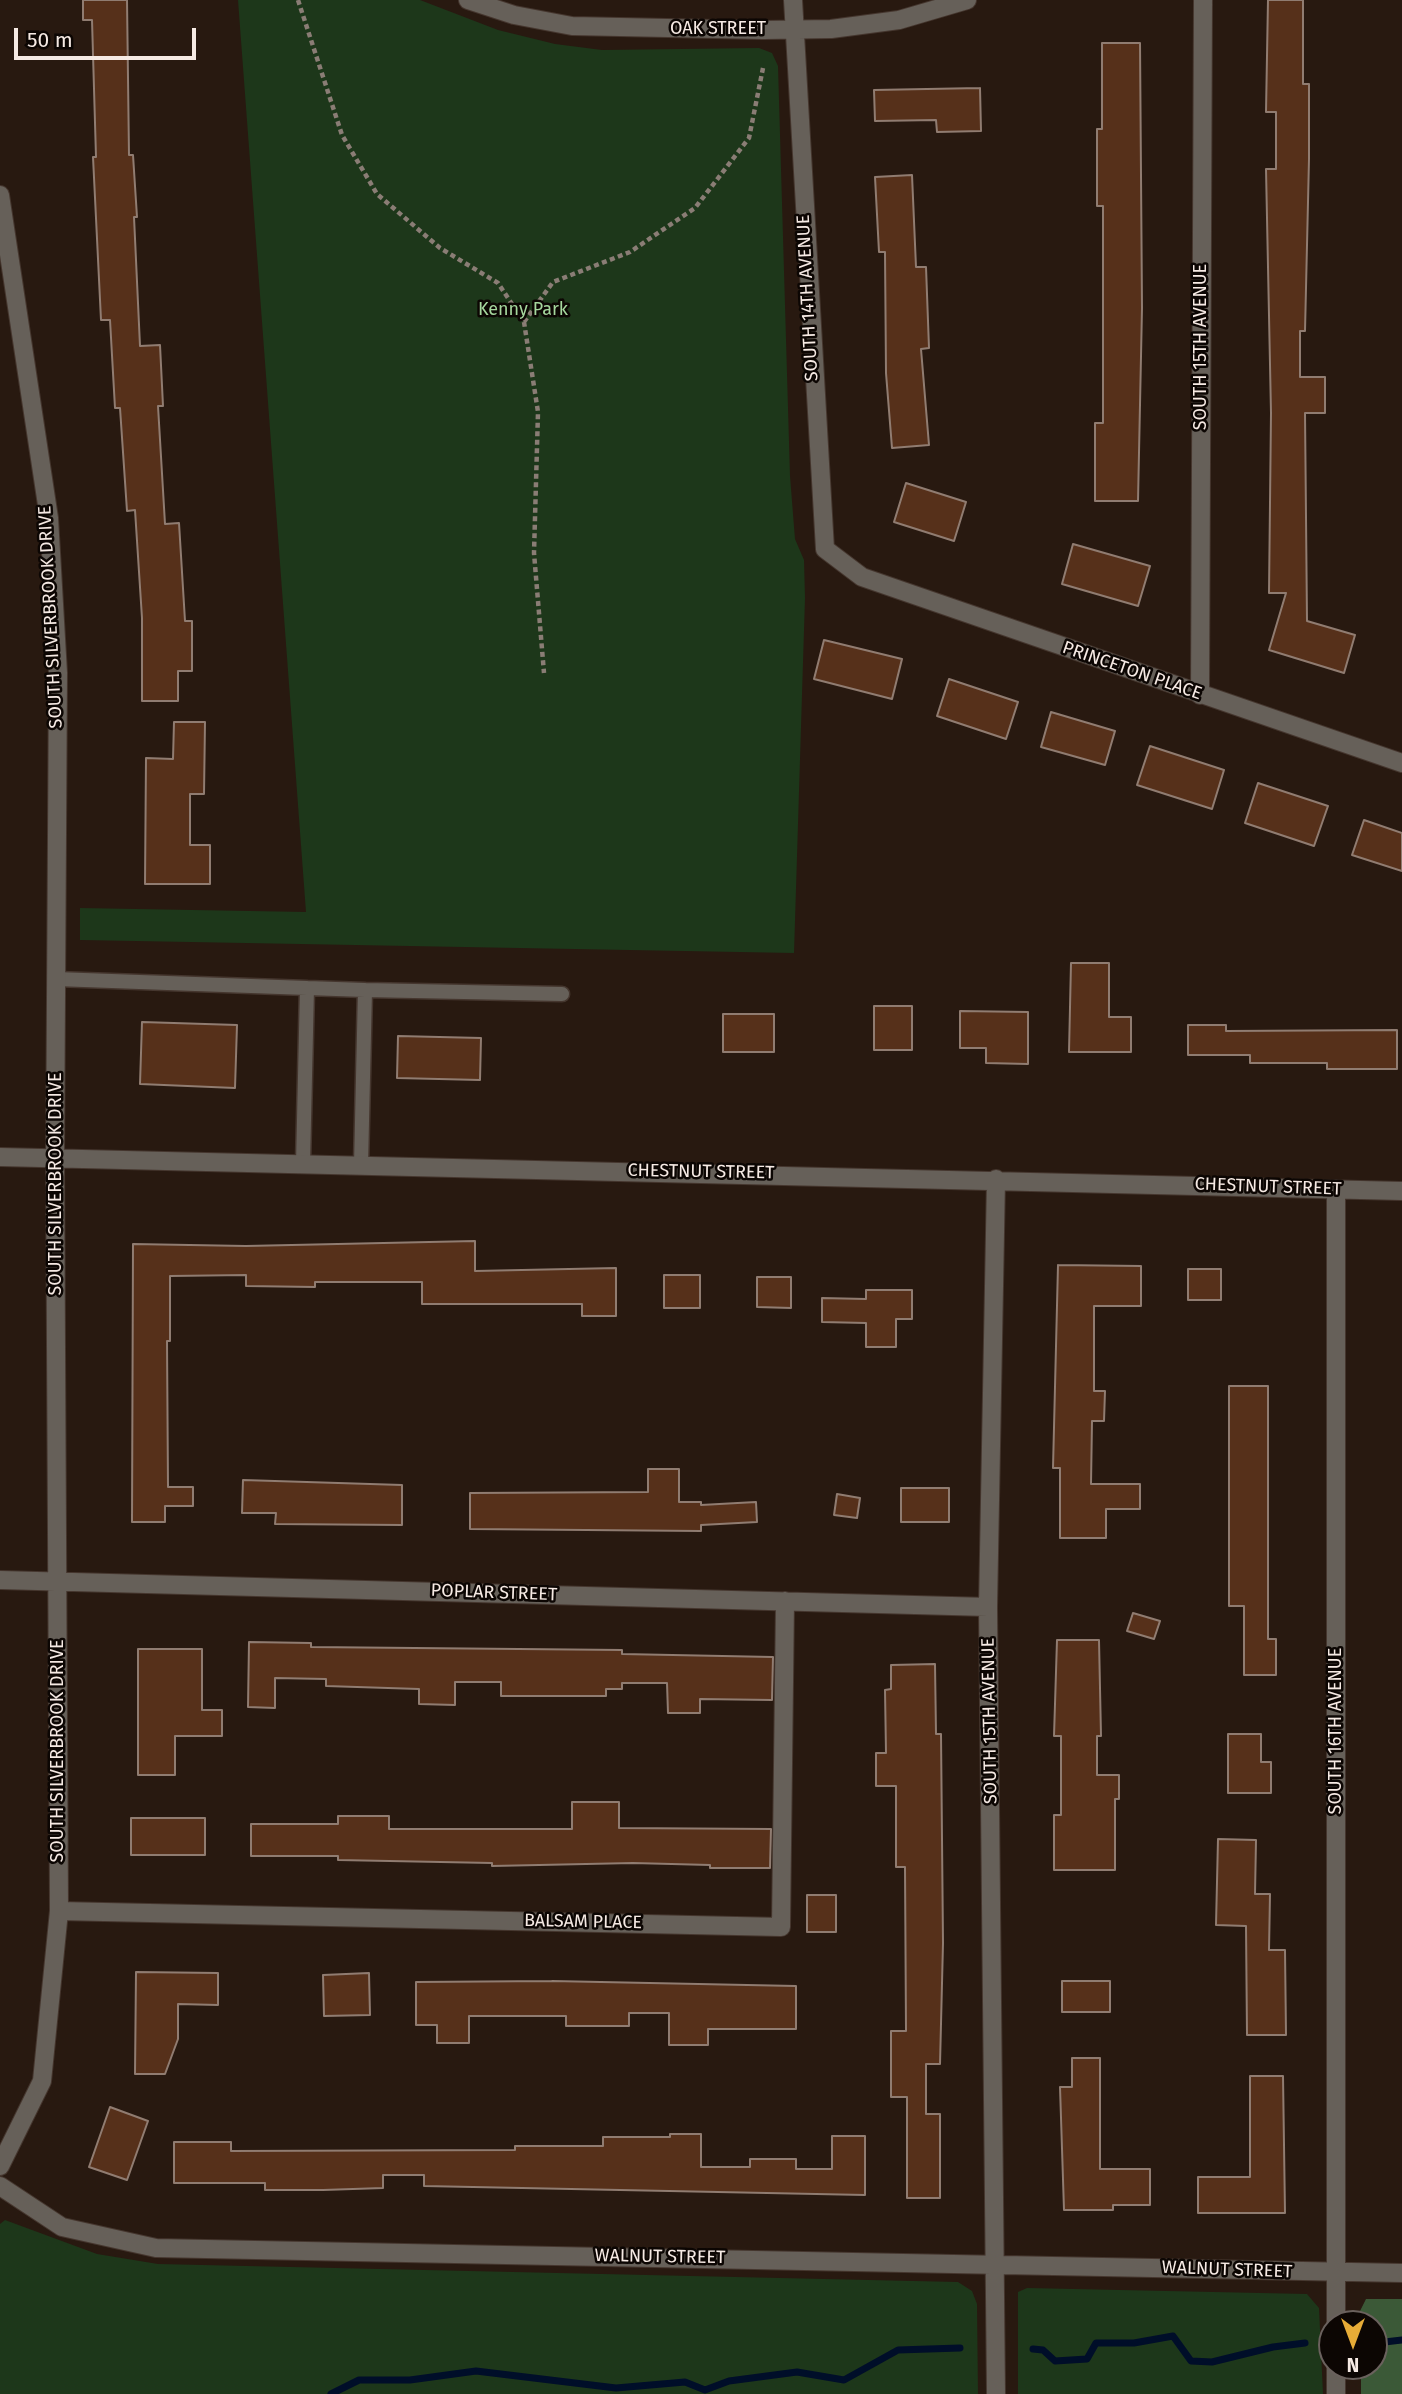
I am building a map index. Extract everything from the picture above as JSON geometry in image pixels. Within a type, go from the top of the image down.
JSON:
[{"type":"street","name":"OAK STREET","points":[[468,0],[514,15],[572,26],[795,29],[831,29],[899,20],[967,0]]},
{"type":"street","name":"SOUTH 14TH AVENUE","points":[[793,0],[825,549],[862,577]]},
{"type":"street","name":"SOUTH 15TH AVENUE","points":[[1199,695],[1202,0]]},
{"type":"street","name":"SOUTH SILVERBROOK DRIVE","points":[[0,195],[2,223],[49,517],[58,673],[55,1158],[59,1911],[42,2081],[0,2166]]},
{"type":"street","name":"PRINCETON PLACE","points":[[862,577],[1402,763]]},
{"type":"street","name":"CHESTNUT STREET","points":[[0,1157],[996,1179],[1402,1191]]},
{"type":"street","name":"SOUTH 15TH AVENUE","points":[[996,1179],[988,1607],[996,2394]]},
{"type":"street","name":"SOUTH 16TH AVENUE","points":[[1336,1189],[1336,2310]]},
{"type":"street","name":"POPLAR STREET","points":[[0,1580],[988,1607]]},
{"type":"street","name":"BALSAM PLACE","points":[[59,1911],[781,1927],[785,1601]]},
{"type":"street","name":"WALNUT STREET","points":[[0,2186],[62,2227],[156,2248],[996,2262],[1402,2273]]},
{"type":"lane","points":[[57,979],[562,994]]},
{"type":"lane","points":[[303,1164],[307,988]]},
{"type":"lane","points":[[361,1165],[365,990]]},
{"type":"path","points":[[298,0],[342,135],[377,194],[440,248],[498,283],[524,321],[538,412],[534,553],[544,673]]},
{"type":"path","points":[[524,321],[553,282],[630,252],[695,208],[749,138],[763,68]]},
{"type":"green space","name":"Kenny Park","points":[[238,0],[420,0],[498,30],[555,44],[602,50],[759,48],[772,53],[778,66],[790,476],[795,539],[804,560],[805,598],[794,953],[80,940],[80,908],[306,912]]},
{"type":"green space","points":[[5,2220],[97,2254],[158,2264],[958,2282],[972,2291],[977,2304],[978,2394],[0,2394],[0,2224]]},
{"type":"green space","points":[[1027,2288],[1307,2294],[1319,2308],[1318,2380],[1322,2380],[1323,2394],[1018,2394],[1018,2292]]},
{"type":"green space","points":[[1366,2299],[1402,2299],[1402,2394],[1361,2394],[1361,2380],[1388,2380],[1388,2310],[1360,2310]]},
{"type":"building","points":[[83,0],[127,0],[129,155],[133,155],[137,217],[134,217],[140,346],[160,345],[163,406],[158,406],[165,524],[179,523],[185,621],[192,621],[192,671],[178,671],[178,701],[142,701],[142,618],[135,510],[127,511],[120,408],[115,408],[110,320],[101,320],[93,157],[96,157],[92,20],[83,20]]},
{"type":"building","points":[[1268,0],[1303,0],[1303,84],[1309,84],[1309,159],[1305,331],[1300,331],[1300,377],[1325,377],[1325,413],[1305,413],[1307,621],[1355,635],[1344,673],[1269,650],[1286,593],[1269,593],[1271,413],[1266,169],[1276,169],[1276,112],[1266,112]]},
{"type":"building","points":[[1102,43],[1140,43],[1142,308],[1138,501],[1095,501],[1095,423],[1103,423],[1103,206],[1097,206],[1097,129],[1102,129]]},
{"type":"building","points":[[980,88],[981,131],[937,132],[936,120],[875,121],[874,90]]},
{"type":"building","points":[[912,175],[916,267],[926,267],[929,348],[921,349],[929,445],[892,448],[886,373],[885,252],[879,252],[875,177]]},
{"type":"building","points":[[906,483],[966,502],[954,541],[894,522]]},
{"type":"building","points":[[1073,544],[1150,566],[1138,606],[1062,584]]},
{"type":"building","points":[[824,640],[902,659],[892,699],[814,679]]},
{"type":"building","points":[[949,679],[1018,702],[1006,739],[937,716]]},
{"type":"building","points":[[1051,712],[1115,731],[1105,765],[1041,747]]},
{"type":"building","points":[[174,722],[205,722],[204,794],[190,794],[190,845],[210,845],[210,884],[145,884],[146,758],[173,759]]},
{"type":"building","points":[[1150,746],[1224,770],[1212,809],[1137,785]]},
{"type":"building","points":[[1258,783],[1328,806],[1314,846],[1245,823]]},
{"type":"building","points":[[1364,820],[1402,833],[1402,871],[1352,855]]},
{"type":"building","points":[[1071,963],[1109,963],[1109,1017],[1131,1017],[1131,1052],[1069,1052]]},
{"type":"building","points":[[874,1006],[912,1006],[912,1050],[874,1050]]},
{"type":"building","points":[[960,1011],[1028,1012],[1028,1064],[986,1063],[986,1048],[960,1048]]},
{"type":"building","points":[[723,1014],[774,1014],[774,1052],[723,1052]]},
{"type":"building","points":[[142,1022],[237,1025],[235,1088],[140,1084]]},
{"type":"building","points":[[1188,1025],[1226,1025],[1226,1031],[1397,1030],[1397,1069],[1327,1069],[1327,1063],[1250,1063],[1250,1055],[1188,1055]]},
{"type":"building","points":[[398,1036],[481,1038],[480,1080],[397,1078]]},
{"type":"building","points":[[475,1241],[475,1271],[616,1268],[616,1316],[582,1316],[582,1304],[422,1304],[422,1282],[315,1282],[315,1287],[246,1286],[246,1275],[170,1276],[170,1341],[167,1341],[168,1487],[193,1487],[193,1506],[165,1506],[165,1522],[132,1522],[133,1244],[246,1246]]},
{"type":"building","points":[[1058,1265],[1141,1266],[1141,1306],[1094,1306],[1094,1391],[1105,1391],[1104,1421],[1092,1421],[1091,1484],[1140,1484],[1140,1509],[1106,1509],[1106,1538],[1060,1538],[1060,1468],[1053,1468]]},
{"type":"building","points":[[1188,1269],[1221,1269],[1221,1300],[1188,1300]]},
{"type":"building","points":[[664,1275],[700,1275],[700,1308],[664,1308]]},
{"type":"building","points":[[757,1277],[791,1277],[791,1308],[757,1307]]},
{"type":"building","points":[[866,1290],[912,1290],[912,1319],[896,1319],[896,1347],[866,1347],[866,1323],[822,1322],[822,1298],[866,1299]]},
{"type":"building","points":[[1229,1386],[1268,1386],[1268,1639],[1276,1639],[1276,1675],[1244,1675],[1244,1606],[1229,1606]]},
{"type":"building","points":[[648,1469],[679,1469],[679,1502],[701,1502],[701,1505],[756,1502],[757,1522],[701,1525],[701,1531],[470,1529],[470,1493],[648,1492]]},
{"type":"building","points":[[243,1480],[402,1485],[402,1525],[275,1524],[276,1513],[242,1513]]},
{"type":"building","points":[[901,1488],[949,1488],[949,1522],[901,1522]]},
{"type":"building","points":[[837,1494],[860,1498],[857,1518],[834,1515]]},
{"type":"building","points":[[1133,1613],[1160,1621],[1154,1639],[1127,1631]]},
{"type":"building","points":[[1057,1640],[1099,1640],[1101,1736],[1097,1736],[1097,1775],[1119,1775],[1119,1799],[1115,1799],[1115,1870],[1054,1870],[1054,1815],[1061,1815],[1061,1736],[1054,1736]]},
{"type":"building","points":[[249,1642],[311,1643],[311,1647],[622,1650],[622,1654],[773,1657],[772,1700],[700,1699],[700,1713],[668,1713],[667,1683],[622,1683],[622,1689],[606,1689],[606,1696],[501,1696],[501,1682],[455,1682],[455,1705],[419,1704],[419,1689],[326,1686],[326,1679],[275,1678],[275,1708],[248,1707]]},
{"type":"building","points":[[138,1649],[202,1649],[202,1710],[222,1710],[222,1736],[175,1736],[175,1775],[138,1775]]},
{"type":"building","points":[[935,1664],[936,1734],[941,1734],[943,1943],[940,2064],[926,2064],[926,2114],[940,2114],[940,2198],[907,2198],[907,2097],[891,2097],[891,2031],[906,2031],[905,1867],[896,1867],[896,1786],[876,1786],[876,1753],[886,1753],[885,1690],[891,1689],[891,1665]]},
{"type":"building","points":[[1228,1734],[1261,1734],[1261,1762],[1271,1762],[1271,1793],[1228,1793]]},
{"type":"building","points":[[572,1802],[619,1802],[619,1828],[771,1829],[770,1868],[710,1868],[710,1865],[633,1863],[492,1866],[492,1863],[338,1860],[338,1856],[251,1856],[251,1824],[338,1824],[338,1816],[389,1816],[389,1829],[572,1829]]},
{"type":"building","points":[[131,1818],[205,1818],[205,1855],[131,1855]]},
{"type":"building","points":[[1218,1839],[1256,1840],[1255,1894],[1270,1894],[1269,1950],[1285,1950],[1286,2035],[1247,2035],[1246,1926],[1216,1925]]},
{"type":"building","points":[[807,1895],[836,1895],[836,1932],[807,1932]]},
{"type":"building","points":[[136,1972],[218,1973],[218,2005],[178,2004],[178,2039],[165,2074],[135,2074]]},
{"type":"building","points":[[369,1973],[370,2015],[324,2016],[323,1975]]},
{"type":"building","points":[[552,1981],[796,1986],[796,2029],[708,2029],[708,2045],[669,2045],[669,2013],[629,2013],[629,2026],[566,2026],[566,2016],[469,2016],[469,2043],[437,2043],[437,2025],[416,2025],[416,1982]]},
{"type":"building","points":[[1062,1981],[1110,1981],[1110,2012],[1062,2012]]},
{"type":"building","points":[[1072,2058],[1100,2058],[1100,2169],[1150,2169],[1150,2205],[1113,2205],[1113,2210],[1064,2210],[1060,2087],[1072,2087]]},
{"type":"building","points":[[1250,2076],[1283,2076],[1285,2213],[1198,2213],[1198,2177],[1250,2177]]},
{"type":"building","points":[[110,2107],[148,2121],[127,2180],[89,2167]]},
{"type":"building","points":[[670,2134],[701,2134],[701,2167],[750,2167],[750,2159],[796,2159],[796,2169],[832,2169],[832,2136],[865,2136],[865,2195],[424,2186],[424,2175],[383,2175],[383,2188],[323,2190],[265,2190],[265,2183],[174,2183],[174,2142],[231,2142],[231,2151],[515,2150],[515,2146],[603,2146],[603,2137],[670,2137]]},
{"type":"waterway","points":[[1033,2349],[1043,2350],[1055,2361],[1087,2359],[1096,2343],[1134,2343],[1173,2336],[1191,2361],[1212,2362],[1273,2347],[1305,2343]]},
{"type":"waterway","points":[[1388,2342],[1402,2340]]},
{"type":"waterway","points":[[331,2394],[359,2380],[410,2380],[476,2371],[616,2388],[685,2382],[705,2390],[729,2381],[797,2372],[844,2380],[898,2350],[960,2348]]}]
